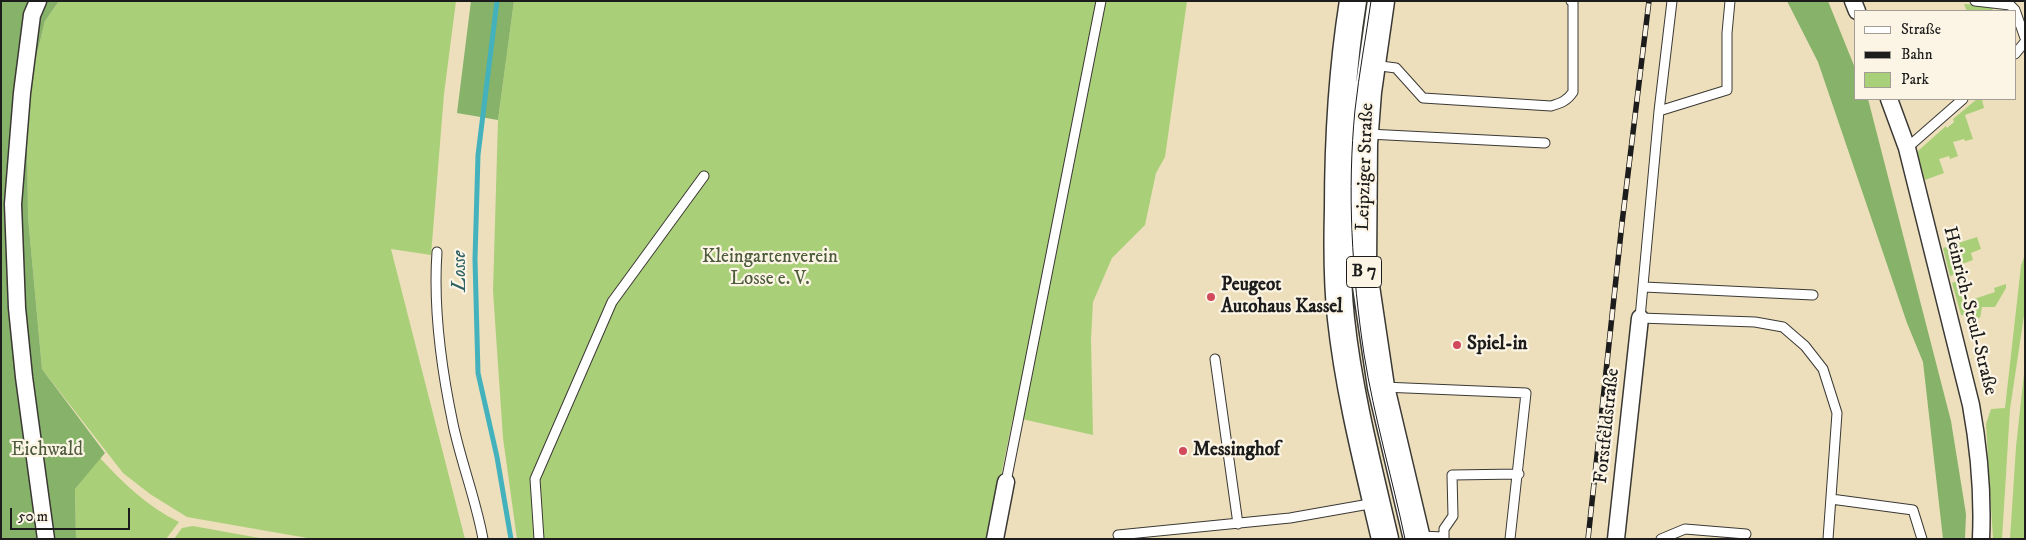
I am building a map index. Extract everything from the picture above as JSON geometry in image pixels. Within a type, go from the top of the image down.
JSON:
[{"type":"main road","name":"Leipziger Straße","points":[[1353,1],[1347,36],[1338,145],[1337,271],[1341,320],[1348,368],[1385,539]]},
{"type":"main road","name":"Leipziger Straße","points":[[1381,1],[1365,134],[1363,266],[1381,387],[1416,537]]},
{"type":"street","points":[[38,1],[32,15],[22,93],[13,204],[17,308],[46,539]]},
{"type":"street","name":"Heinrich-Steul-Straße","points":[[1889,100],[1907,148],[1971,404],[1978,456],[1982,513],[1981,539]]},
{"type":"street","name":"Forstfeldstraße","points":[[1619,538],[1640,318]]},
{"type":"street","points":[[995,539],[1006,482]]},
{"type":"lane","points":[[1006,482],[1102,1]]},
{"type":"lane","points":[[1372,65],[1396,68],[1423,98],[1551,106],[1568,99],[1573,92],[1573,2],[1571,1]]},
{"type":"lane","points":[[1672,1],[1659,111],[1640,318],[1756,322],[1783,327],[1805,346],[1823,369],[1837,413],[1828,539]]},
{"type":"lane","points":[[1659,111],[1727,90],[1727,33],[1730,1]]},
{"type":"lane","points":[[1974,1],[2010,5],[2015,10]]},
{"type":"lane","points":[[2016,13],[2025,38]]},
{"type":"lane","points":[[2016,53],[2025,42]]},
{"type":"lane","points":[[1907,148],[1962,100]]},
{"type":"lane","points":[[1365,134],[1545,143]]},
{"type":"lane","points":[[539,539],[535,479],[612,302],[704,176]]},
{"type":"lane","points":[[436,252],[434,286],[437,324],[453,424],[483,539]]},
{"type":"lane","points":[[1644,288],[1813,295]]},
{"type":"lane","points":[[1215,359],[1238,524]]},
{"type":"lane","points":[[1381,387],[1526,393],[1519,474],[1510,539]]},
{"type":"lane","points":[[1416,537],[1444,538],[1444,529],[1453,516],[1452,475],[1519,474]]},
{"type":"lane","points":[[1831,499],[1913,510],[1922,539]]},
{"type":"lane","points":[[1118,535],[1290,518],[1377,503]]},
{"type":"lane","points":[[1661,539],[1686,529],[1746,534]]},
{"type":"green space","name":"Eichwald","points":[[1,1],[59,1],[45,21],[33,70],[27,132],[28,217],[42,369],[105,453],[75,489],[76,539],[1,539]]},
{"type":"green space","points":[[59,1],[456,1],[444,94],[431,255],[391,249],[465,539],[313,539],[187,517],[150,494],[123,473],[42,369],[28,217],[27,132],[33,70],[45,21]]},
{"type":"green space","points":[[471,1],[514,1],[498,120],[457,113]]},
{"type":"green space","name":"Kleingartenverein Losse e. V.","points":[[514,1],[1187,1],[1165,157],[1156,173],[1145,225],[1112,258],[1093,302],[1091,339],[1093,435],[1013,417],[988,539],[517,539],[503,438],[493,291],[498,120]]},
{"type":"green space","points":[[1787,1],[1828,1],[1854,66],[1854,100],[1868,100],[1951,421],[1966,514],[1965,539],[1943,539],[1923,362],[1907,323],[1818,62]]},
{"type":"green space","points":[[1964,4],[1993,6],[1992,10],[1967,10]]},
{"type":"green space","points":[[1976,100],[1982,100],[1984,108],[1965,115],[1973,139],[1953,142],[1958,156],[1950,159],[1949,156],[1939,159],[1944,173],[1925,180],[1917,153],[1946,126],[1947,128],[1954,122],[1953,119]]},
{"type":"green space","points":[[1977,237],[1981,249],[1971,253],[1973,260],[1962,264],[1964,272],[1950,276],[1943,248]]},
{"type":"green space","points":[[2025,254],[2025,309],[2010,409],[2002,539],[1993,539],[1986,424],[1991,409],[2005,408],[2021,266]]},
{"type":"green space","points":[[1961,279],[1963,285],[1958,286],[1965,306],[1975,302],[1974,299],[1995,292],[1994,288],[2006,284],[2006,288],[1995,307],[1982,307],[1980,318],[1961,315],[1952,283]]},
{"type":"green space","points":[[2025,364],[2025,539],[2010,539],[2016,447]]},
{"type":"green space","points":[[100,458],[137,494],[179,522],[166,539],[76,539],[75,489]]},
{"type":"green space","points":[[193,526],[265,539],[174,539],[182,528]]},
{"type":"waterway","name":"Losse","points":[[497,1],[478,155],[475,259],[478,373],[497,457],[511,539]]},
{"type":"tram line","points":[[1371,1],[1357,96],[1353,140],[1351,171],[1352,232],[1356,294],[1364,354],[1405,539]]},
{"type":"railway","points":[[1588,539],[1622,223],[1649,1]]},
{"type":"place","name":"Peugeot Autohaus Kassel","points":[[1211,297]]},
{"type":"place","name":"Spiel-in","points":[[1457,345]]},
{"type":"place","name":"Messinghof","points":[[1183,451]]}]
